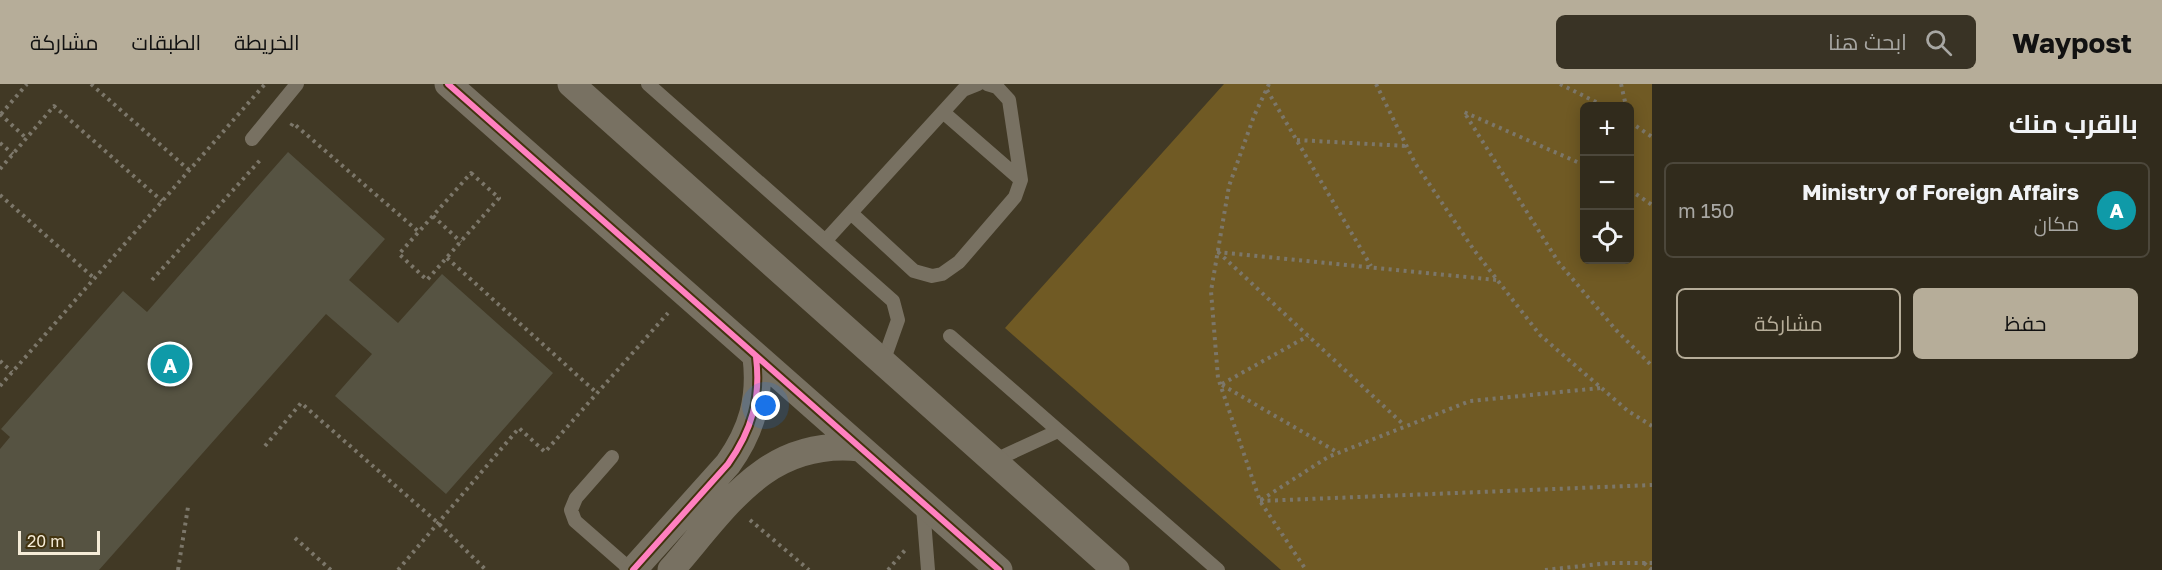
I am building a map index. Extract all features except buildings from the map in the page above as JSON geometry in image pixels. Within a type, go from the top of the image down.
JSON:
[{"type":"street","points":[[448,84],[684,295],[999,570]]},
{"type":"street","points":[[571,84],[1116,570]]},
{"type":"street","points":[[632,570],[728,464],[742,445],[757,402],[759,379],[756,357]]},
{"type":"street","points":[[680,565],[748,482],[782,459],[820,447],[860,448]]},
{"type":"lane","points":[[252,139],[297,84]]},
{"type":"lane","points":[[648,84],[894,301],[898,320],[883,362]]},
{"type":"lane","points":[[826,240],[963,90],[978,84]]},
{"type":"lane","points":[[851,213],[914,271],[932,276],[942,274],[959,262],[1015,197],[1021,180],[1009,100],[997,87],[987,84]]},
{"type":"lane","points":[[943,112],[1021,180]]},
{"type":"lane","points":[[950,336],[1218,570]]},
{"type":"lane","points":[[993,461],[1058,431]]},
{"type":"lane","points":[[612,457],[576,498],[571,510],[575,521],[632,570]]},
{"type":"lane","points":[[922,502],[926,525],[928,570]]},
{"type":"path","points":[[27,84],[0,114],[27,138]]},
{"type":"path","points":[[91,84],[189,170]]},
{"type":"path","points":[[0,386],[265,84]]},
{"type":"path","points":[[1269,84],[1229,186],[1211,291],[1221,385],[1260,501],[1306,570]]},
{"type":"path","points":[[1376,84],[1415,163],[1467,240],[1540,335],[1628,411],[1652,426]]},
{"type":"path","points":[[1560,84],[1596,102]]},
{"type":"path","points":[[1621,84],[1625,102]]},
{"type":"path","points":[[1267,90],[1371,267]]},
{"type":"path","points":[[0,169],[54,106],[162,201]]},
{"type":"path","points":[[1580,163],[1464,111],[1559,263],[1616,330],[1652,366]]},
{"type":"path","points":[[285,132],[293,123],[419,232]]},
{"type":"path","points":[[1634,124],[1652,137]]},
{"type":"path","points":[[1296,140],[1407,146]]},
{"type":"path","points":[[0,143],[13,154]]},
{"type":"path","points":[[152,280],[270,149]]},
{"type":"path","points":[[471,173],[499,198],[427,280],[399,254],[434,216],[471,173]]},
{"type":"path","points":[[1634,193],[1652,205]]},
{"type":"path","points":[[0,195],[94,278]]},
{"type":"path","points":[[434,216],[461,242]]},
{"type":"path","points":[[1217,252],[1497,280]]},
{"type":"path","points":[[1217,252],[1404,425]]},
{"type":"path","points":[[447,258],[597,393]]},
{"type":"path","points":[[398,570],[519,428],[545,452],[684,295]]},
{"type":"path","points":[[1221,385],[1308,336]]},
{"type":"path","points":[[0,362],[12,372]]},
{"type":"path","points":[[1221,385],[1338,453]]},
{"type":"path","points":[[1260,501],[1338,453],[1404,425],[1470,401],[1601,388]]},
{"type":"path","points":[[265,446],[301,403],[438,523],[486,570]]},
{"type":"path","points":[[1260,501],[1652,485]]},
{"type":"path","points":[[730,502],[809,570]]},
{"type":"path","points":[[178,570],[188,507]]},
{"type":"path","points":[[295,538],[331,570]]},
{"type":"path","points":[[1545,570],[1609,563],[1652,563]]},
{"type":"path","points":[[1644,563],[1652,570]]},
{"type":"shaded area","points":[[1224,84],[1652,84],[1652,570],[1281,570],[1005,328]]},
{"type":"cycle path","points":[[448,84],[999,570]]},
{"type":"cycle path","points":[[633,570],[728,464],[743,439],[756,400],[756,357]]},
{"type":"place","name":"Ministry of Foreign Affairs","points":[[170,364]]}]
